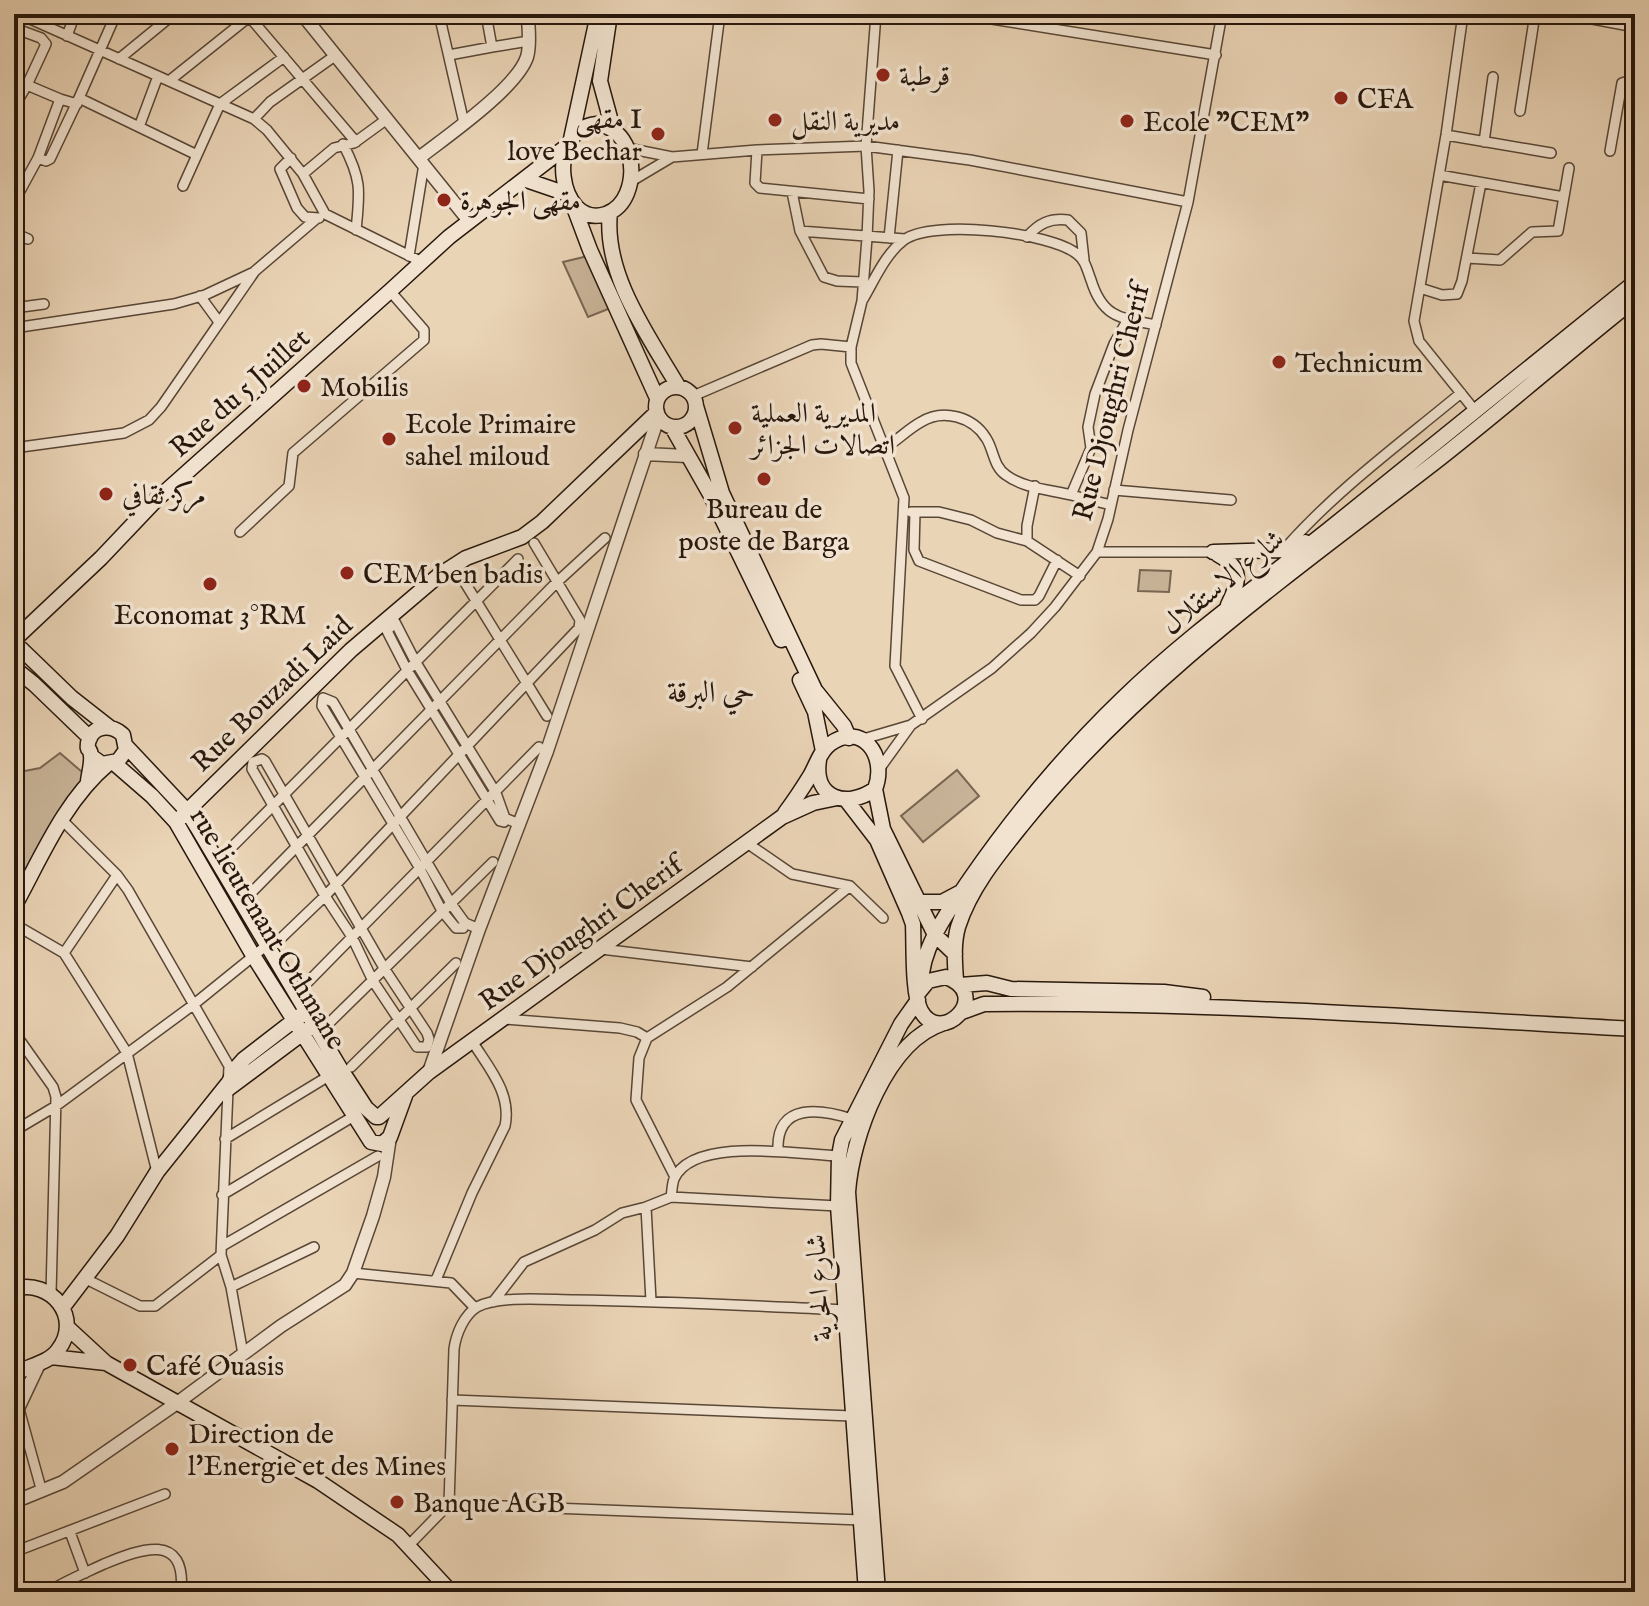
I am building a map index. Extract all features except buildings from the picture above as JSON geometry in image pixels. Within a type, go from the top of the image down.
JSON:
[{"type":"main road","points":[[598,14],[569,142],[564,176],[570,198],[657,409],[672,427],[710,494],[810,701],[821,756],[817,769],[823,786],[842,800],[877,840],[904,897],[913,924],[919,994],[926,1017],[944,1023],[984,1004],[1124,1003],[1278,1008],[1635,1029]]},
{"type":"main road","points":[[526,180],[570,198],[587,213],[595,215],[610,212],[625,198],[631,162],[627,148],[613,129],[600,81],[610,14]]},
{"type":"main road","points":[[569,142],[579,129],[588,125],[605,125],[613,129]]},
{"type":"main road","name":"Rue du 5 Juillet","points":[[14,641],[101,558],[157,499],[390,291],[415,258],[526,180],[569,142]]},
{"type":"main road","points":[[610,212],[609,238],[620,277],[637,316],[678,386],[687,390],[695,401],[722,493],[815,690],[855,739],[875,751],[880,768],[875,789],[883,829],[935,935],[955,954]]},
{"type":"main road","name":"شارع الاستقلال","points":[[919,994],[921,972],[935,935],[962,890],[1030,797],[1123,698],[1227,608],[1635,282]]},
{"type":"main road","name":"شارع الاستقلال","points":[[958,983],[955,954],[957,931],[962,915],[987,872],[1038,805],[1124,712],[1234,618],[1472,433],[1635,299]]},
{"type":"main road","points":[[657,409],[666,389],[678,386]]},
{"type":"main road","points":[[672,427],[681,427],[689,422],[695,415],[695,401]]},
{"type":"main road","name":"Rue Bouzadi Laid","points":[[181,817],[351,650],[407,602],[454,564],[513,541],[542,522],[657,409]]},
{"type":"main road","points":[[1213,552],[1283,550],[1320,536]]},
{"type":"main road","points":[[1213,552],[1232,562],[1237,573],[1235,590],[1227,608]]},
{"type":"main road","points":[[14,641],[72,698],[123,735],[126,746],[124,755],[88,781],[62,820],[14,907]]},
{"type":"main road","points":[[14,668],[90,738]]},
{"type":"main road","points":[[109,727],[99,728],[90,738],[88,749],[96,761],[111,764]]},
{"type":"main road","points":[[782,817],[821,756],[839,739],[855,739]]},
{"type":"main road","name":"rue lieutenant Othmane","points":[[126,746],[181,817],[271,944],[308,1024]]},
{"type":"main road","points":[[88,781],[91,756]]},
{"type":"main road","name":"rue lieutenant Othmane","points":[[111,764],[181,817],[254,957],[308,1024],[340,1070],[366,1108],[388,1121],[384,1142],[367,1138],[354,1116],[340,1070]]},
{"type":"main road","points":[[782,817],[813,803],[858,799],[875,789]]},
{"type":"main road","name":"Rue Djoughri Cherif","points":[[365,1133],[367,1123],[429,1072],[782,817]]},
{"type":"main road","points":[[919,902],[942,902],[962,890]]},
{"type":"main road","points":[[919,994],[937,977],[946,977],[958,983],[987,983],[1011,989],[1164,992],[1278,1008]]},
{"type":"main road","points":[[958,983],[965,998],[962,1012]]},
{"type":"main road","name":"شارع الحرية","points":[[866,1592],[838,1206],[839,1156],[852,1119],[919,994]]},
{"type":"main road","name":"شارع الحرية","points":[[878,1592],[848,1192],[850,1166],[858,1135],[890,1070],[914,1042],[932,1027],[944,1023]]},
{"type":"main road","points":[[63,1307],[86,1279],[157,1172],[225,1089],[236,1068],[244,1059],[308,1024]]},
{"type":"main road","points":[[384,1142],[407,1089]]},
{"type":"main road","points":[[14,1374],[59,1349],[67,1327],[63,1307],[51,1294],[37,1287],[15,1285]]},
{"type":"main road","points":[[67,1327],[106,1363],[318,1481],[409,1545],[451,1592]]},
{"type":"main road","points":[[14,1361],[106,1363]]},
{"type":"street","points":[[19,14],[254,119],[303,174],[321,216]]},
{"type":"street","points":[[67,36],[75,14]]},
{"type":"street","points":[[38,158],[50,159],[116,14]]},
{"type":"street","points":[[119,59],[174,14]]},
{"type":"street","points":[[302,14],[469,221]]},
{"type":"street","points":[[439,14],[464,123]]},
{"type":"street","points":[[486,14],[492,47]]},
{"type":"street","points":[[291,158],[280,166],[281,173],[305,217],[321,216],[415,258],[421,161],[499,93],[520,70],[527,56],[528,14]]},
{"type":"street","points":[[702,154],[720,14]]},
{"type":"street","points":[[876,14],[866,146],[869,199],[867,238],[862,301],[851,347],[851,363],[910,512],[914,550],[919,561],[1027,602],[1035,600],[1057,560]]},
{"type":"street","points":[[960,14],[1216,55]]},
{"type":"street","name":"Rue Djoughri Cherif","points":[[911,725],[992,668],[1031,633],[1097,552],[1188,202],[1222,14]]},
{"type":"street","points":[[1463,14],[1446,135],[1414,313],[1419,341],[1476,412]]},
{"type":"street","points":[[1520,111],[1535,14]]},
{"type":"street","points":[[1566,14],[1635,27]]},
{"type":"street","points":[[169,81],[248,16],[356,142]]},
{"type":"street","points":[[14,28],[41,38],[46,44],[14,107]]},
{"type":"street","points":[[449,55],[529,41]]},
{"type":"street","points":[[254,119],[270,102],[336,55]]},
{"type":"street","points":[[183,186],[220,104],[284,57]]},
{"type":"street","points":[[139,127],[158,76]]},
{"type":"street","points":[[1484,142],[1493,77]]},
{"type":"street","points":[[1610,151],[1620,87],[1624,81],[1635,79]]},
{"type":"street","points":[[27,85],[60,99],[78,101],[197,155]]},
{"type":"street","points":[[14,202],[38,158],[60,99]]},
{"type":"street","points":[[303,174],[334,148],[356,142],[387,119]]},
{"type":"street","points":[[1446,135],[1551,153]]},
{"type":"street","points":[[343,144],[360,182],[356,230]]},
{"type":"street","points":[[627,148],[672,157],[866,146],[970,160],[1188,202]]},
{"type":"street","points":[[757,150],[757,186],[869,199]]},
{"type":"street","points":[[889,238],[898,150]]},
{"type":"street","points":[[630,182],[672,157]]},
{"type":"street","points":[[1467,258],[1500,260],[1532,232],[1558,231],[1569,168]]},
{"type":"street","points":[[1439,175],[1564,197]]},
{"type":"street","points":[[1420,288],[1442,295],[1457,294],[1481,183]]},
{"type":"street","points":[[792,192],[800,231],[824,277],[863,282]]},
{"type":"street","points":[[14,448],[115,435],[141,426],[161,407],[255,271],[321,216]]},
{"type":"street","points":[[1027,237],[1051,220],[1068,220],[1081,233],[1084,260],[1102,304],[1127,321],[1156,325]]},
{"type":"street","points":[[800,231],[867,238],[905,239],[945,230],[1027,237],[1065,245],[1084,260]]},
{"type":"street","points":[[14,233],[28,239]]},
{"type":"street","points":[[862,301],[892,252],[905,239]]},
{"type":"street","points":[[14,328],[165,306],[200,296],[255,271]]},
{"type":"street","points":[[240,532],[289,486],[293,453],[424,340],[424,330],[390,291]]},
{"type":"street","points":[[200,296],[219,322]]},
{"type":"street","points":[[14,308],[44,304]]},
{"type":"street","points":[[1071,495],[1091,448],[1088,427],[1095,394],[1114,344],[1127,321]]},
{"type":"street","points":[[695,401],[812,345],[851,347]]},
{"type":"street","points":[[1283,550],[1309,522],[1461,393]]},
{"type":"street","points":[[429,1072],[593,618],[657,409]]},
{"type":"street","points":[[886,447],[923,420],[938,416],[962,417],[986,437],[998,468],[1005,475],[1035,486],[1111,505]]},
{"type":"street","points":[[645,454],[687,456]]},
{"type":"street","points":[[1027,541],[1035,486]]},
{"type":"street","points":[[1114,490],[1231,500]]},
{"type":"street","points":[[910,512],[939,512],[971,520],[997,533],[1027,541],[1080,576]]},
{"type":"street","points":[[910,512],[895,666],[922,719]]},
{"type":"street","points":[[247,897],[435,704],[605,538]]},
{"type":"street","points":[[14,1131],[56,1106],[271,944],[325,896],[570,640],[580,624],[534,543]]},
{"type":"street","points":[[1097,552],[1213,552]]},
{"type":"street","points":[[223,856],[518,559]]},
{"type":"street","points":[[459,573],[547,716]]},
{"type":"street","points":[[492,796],[459,755],[435,704],[415,661],[395,622],[387,631],[407,670],[435,704],[467,746],[505,818],[519,824]]},
{"type":"street","points":[[855,739],[911,725]]},
{"type":"street","points":[[880,768],[911,725]]},
{"type":"street","points":[[344,732],[373,768],[397,820],[423,864],[465,923],[479,929]]},
{"type":"street","points":[[344,732],[364,777],[397,820]]},
{"type":"street","points":[[302,988],[539,747]]},
{"type":"street","points":[[255,760],[265,761],[283,796],[384,968],[427,1033],[427,1047],[417,1047],[373,981],[352,937],[252,769],[255,760]]},
{"type":"street","points":[[62,820],[128,890],[227,1059],[222,1250],[243,1354]]},
{"type":"street","points":[[747,843],[792,874],[850,886],[883,918]]},
{"type":"street","points":[[308,1024],[373,981],[493,862]]},
{"type":"street","points":[[423,864],[442,911],[456,928],[463,928],[465,923]]},
{"type":"street","points":[[64,953],[117,875]]},
{"type":"street","points":[[675,1177],[636,1100],[639,1058],[647,1038],[727,987],[850,886]]},
{"type":"street","points":[[14,924],[64,953],[127,1053],[157,1172]]},
{"type":"street","points":[[601,949],[752,967]]},
{"type":"street","points":[[225,1139],[340,1070],[401,1019],[456,963]]},
{"type":"street","points":[[505,1019],[620,1028],[647,1038]]},
{"type":"street","points":[[14,1032],[53,1087],[56,1106],[51,1294]]},
{"type":"street","points":[[436,1280],[507,1117],[504,1094],[472,1041]]},
{"type":"street","points":[[778,1150],[782,1128],[790,1119],[804,1112],[818,1110],[852,1119]]},
{"type":"street","points":[[222,1195],[354,1116]]},
{"type":"street","points":[[384,1142],[384,1177]]},
{"type":"street","points":[[14,1502],[63,1482],[281,1326],[345,1285],[367,1236],[384,1177],[384,1142]]},
{"type":"street","points":[[86,1279],[140,1306],[155,1306],[222,1250],[384,1142]]},
{"type":"street","points":[[671,1197],[675,1177],[695,1159],[714,1154],[778,1150],[839,1156]]},
{"type":"street","points":[[493,1302],[524,1262],[595,1230],[622,1213],[671,1197],[838,1206]]},
{"type":"street","points":[[646,1207],[651,1301]]},
{"type":"street","points":[[231,1287],[314,1247]]},
{"type":"street","points":[[353,1273],[436,1280],[456,1285],[475,1308]]},
{"type":"street","points":[[409,1545],[449,1504],[455,1342],[460,1327],[475,1308],[493,1302],[651,1301],[846,1310]]},
{"type":"street","points":[[41,1361],[17,1413],[42,1492]]},
{"type":"street","points":[[452,1400],[852,1416]]},
{"type":"street","points":[[14,1552],[165,1494]]},
{"type":"street","points":[[449,1504],[861,1520]]},
{"type":"street","points":[[70,1532],[85,1573]]},
{"type":"street","points":[[48,1592],[133,1552],[149,1548],[163,1549],[178,1562],[181,1592]]},
{"type":"shaded area","points":[[592,255],[616,306],[588,317],[563,262]]},
{"type":"shaded area","points":[[1140,570],[1171,571],[1169,592],[1138,591]]},
{"type":"shaded area","points":[[60,753],[82,772],[82,780],[14,899],[14,773],[40,768]]},
{"type":"shaded area","points":[[957,770],[979,796],[923,842],[901,816]]},
{"type":"place","name":"قرطبة","points":[[883,75]]},
{"type":"place","name":"CFA","points":[[1341,98]]},
{"type":"place","name":"مديرية النقل","points":[[775,120]]},
{"type":"place","name":"Ecole \"CEM\"","points":[[1127,121]]},
{"type":"place","name":"مقهى I love Bechar","points":[[658,134]]},
{"type":"place","name":"مقهى الجوهرة","points":[[444,200]]},
{"type":"place","name":"Technicum","points":[[1279,362]]},
{"type":"place","name":"Mobilis","points":[[304,386]]},
{"type":"place","name":"المديرية العملية اتصالات الجزائر","points":[[735,428]]},
{"type":"place","name":"Ecole Primaire sahel miloud","points":[[389,439]]},
{"type":"place","name":"Bureau de poste de Barga","points":[[764,479]]},
{"type":"place","name":"مركز ثقافي","points":[[106,494]]},
{"type":"place","name":"CEM ben badis","points":[[347,573]]},
{"type":"place","name":"Economat 3°RM","points":[[210,584]]},
{"type":"place","name":"Café Ouasis","points":[[130,1365]]},
{"type":"place","name":"Direction de l'Energie et des Mines","points":[[172,1449]]},
{"type":"place","name":"Banque AGB","points":[[397,1502]]},
{"type":"district","name":"حي البرقة","points":[[711,692]]}]
